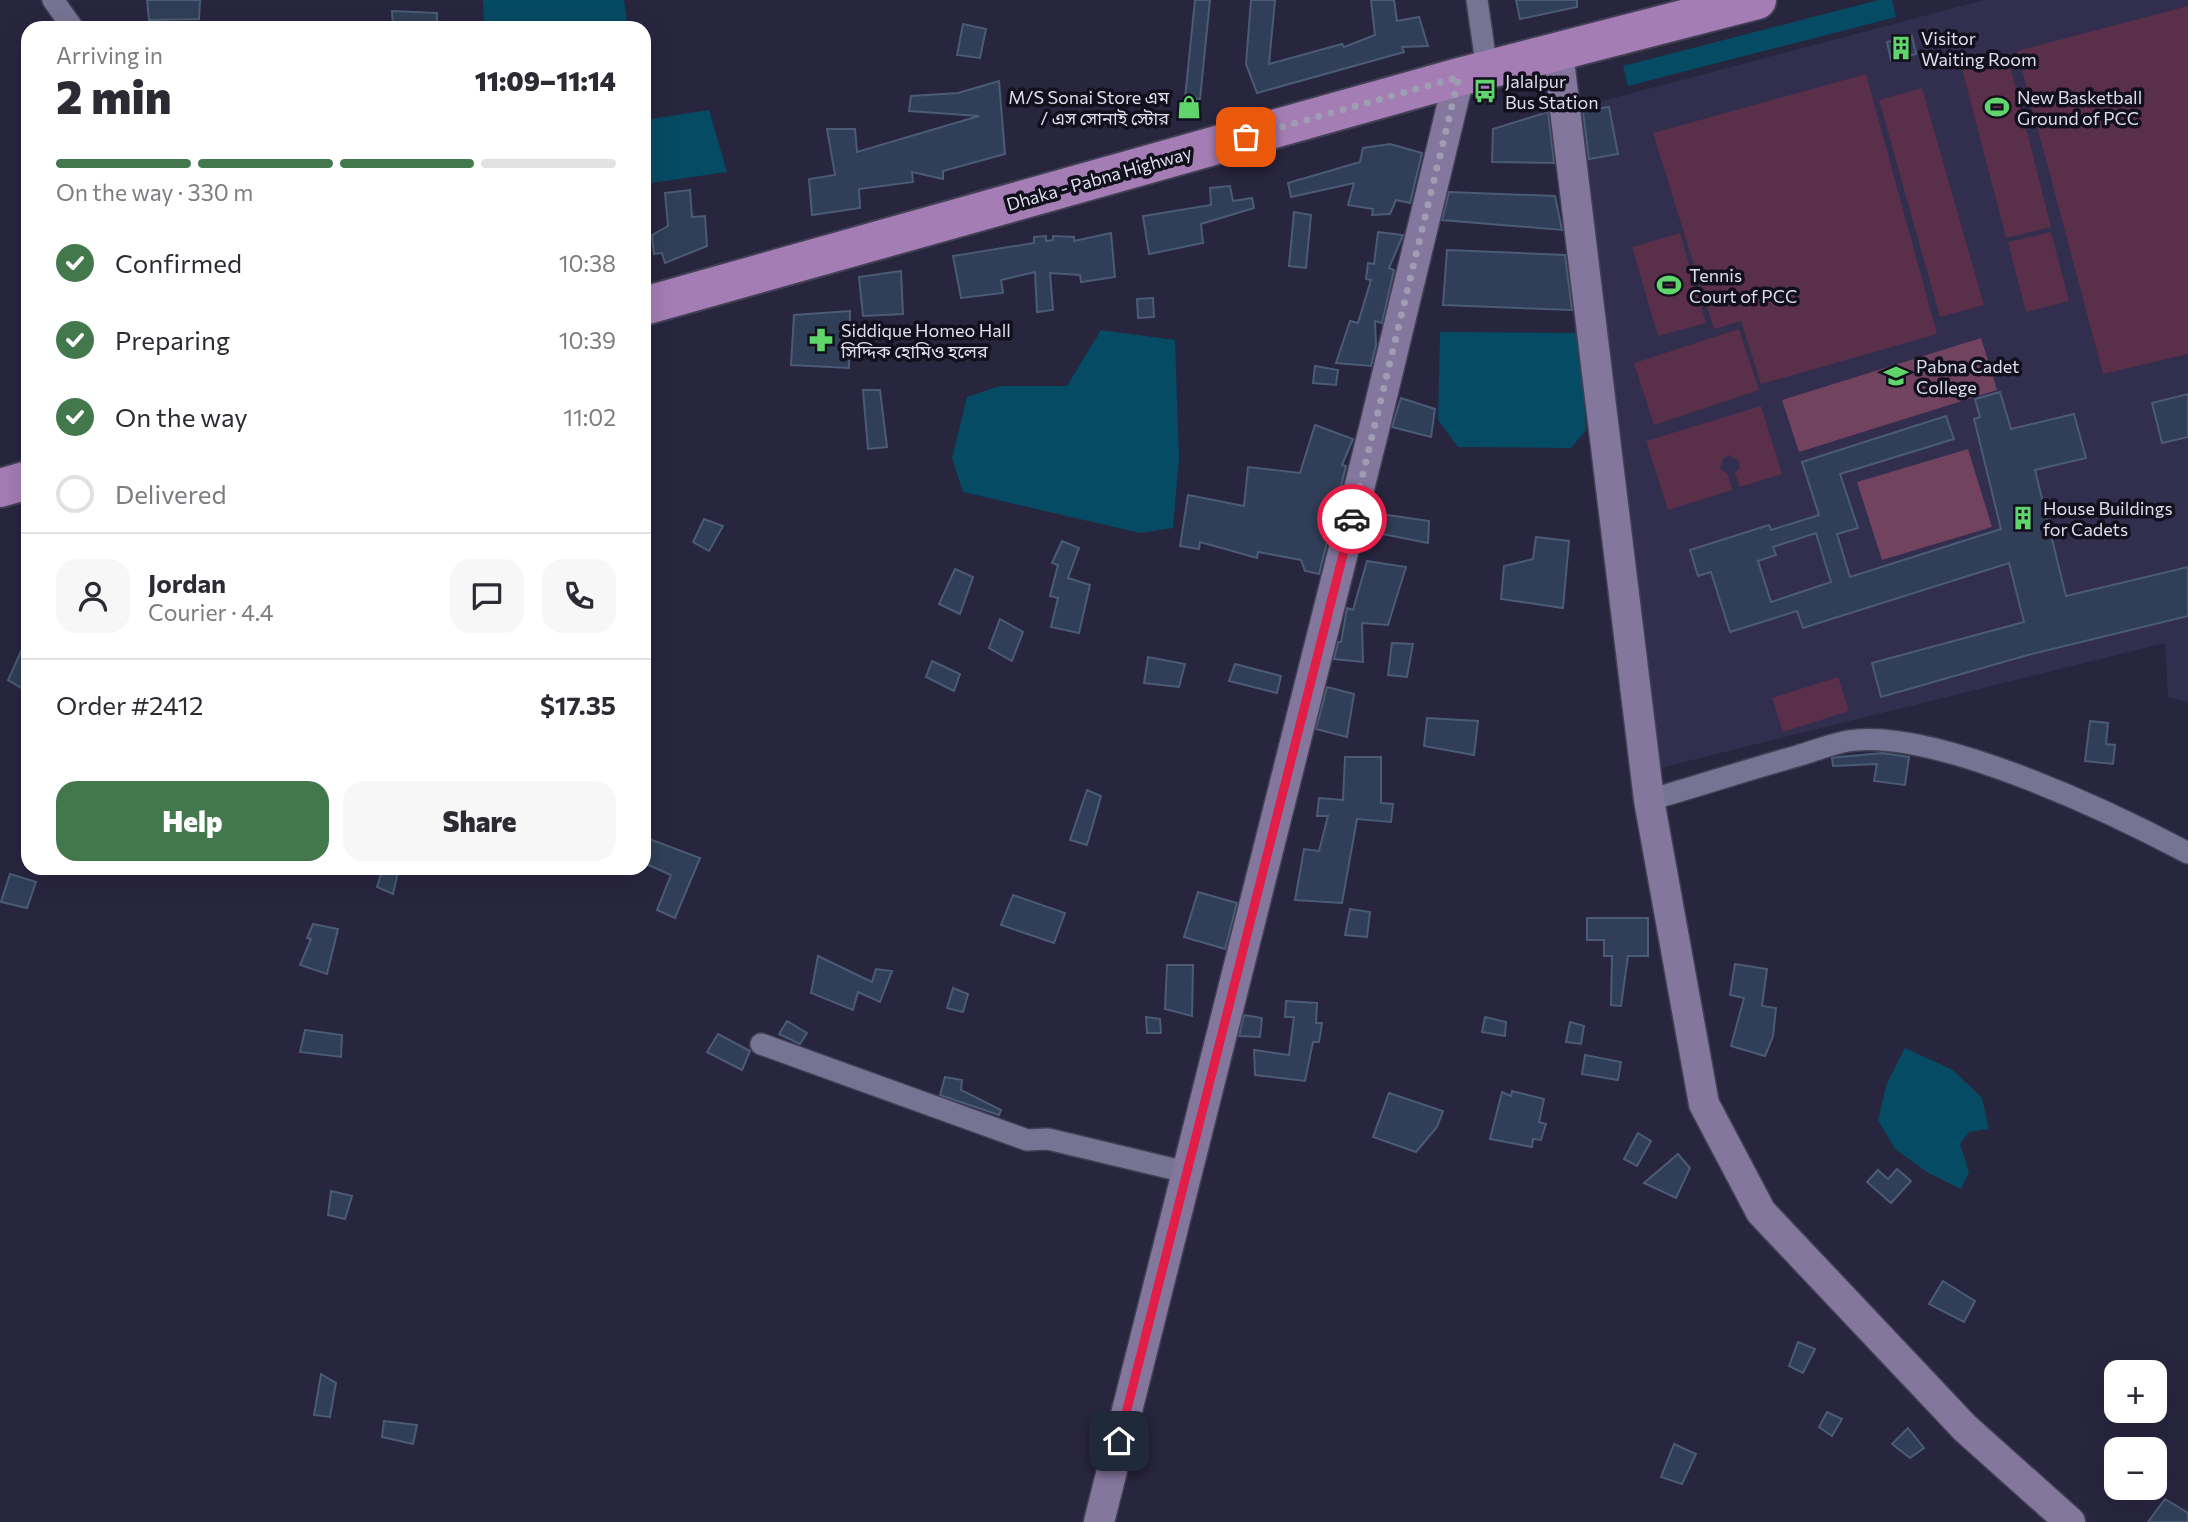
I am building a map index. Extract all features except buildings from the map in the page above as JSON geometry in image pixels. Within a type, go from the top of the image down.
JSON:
[{"type":"highway","name":"Dhaka - Pabna Highway","points":[[651,304],[1473,74],[1758,0]]},
{"type":"highway","points":[[0,488],[21,482]]},
{"type":"street","points":[[53,0],[68,21]]},
{"type":"street","points":[[1099,1522],[1374,429],[1473,74],[1477,0]]},
{"type":"street","points":[[1558,51],[1649,800],[1704,1104],[1761,1212],[1965,1427],[2070,1522]]},
{"type":"street","points":[[1649,800],[1846,741],[1888,738],[1932,747],[2024,780],[2146,831],[2188,853]]},
{"type":"street","points":[[761,1044],[1027,1140],[1048,1139],[1186,1172]]},
{"type":"shaded area","name":"Pabna Cadet College","points":[[1984,0],[2188,0],[2188,702],[2168,697],[2165,643],[1652,770],[1572,109]]},
{"type":"shaded area","points":[[2188,6],[2188,354],[2103,374],[2017,51]]},
{"type":"shaded area","points":[[2008,57],[2051,227],[2006,238],[1962,69]]},
{"type":"shaded area","points":[[1866,74],[1937,334],[1761,384],[1741,321],[1714,329],[1653,133]]},
{"type":"shaded area","points":[[1922,88],[1984,305],[1940,317],[1879,100]]},
{"type":"shaded area","points":[[2051,232],[2069,301],[2026,312],[2008,242]]},
{"type":"shaded area","name":"Tennis Court of PCC","points":[[1680,233],[1706,323],[1658,336],[1632,247]]},
{"type":"shaded area","points":[[1739,329],[1759,390],[1654,425],[1634,363]]},
{"type":"shaded area","points":[[1981,338],[1997,390],[1799,452],[1782,400]]},
{"type":"shaded area","points":[[1761,406],[1782,474],[1740,487],[1735,473],[1740,468],[1739,461],[1729,455],[1723,459],[1720,468],[1728,475],[1732,490],[1668,510],[1646,441]]},
{"type":"shaded area","points":[[1968,449],[1992,527],[1882,560],[1857,482]]},
{"type":"shaded area","points":[[1838,677],[1849,711],[1783,732],[1772,698]]},
{"type":"water","points":[[483,0],[624,0],[627,21],[484,21]]},
{"type":"water","points":[[1879,0],[1892,0],[1896,17],[1628,86],[1623,66]]},
{"type":"water","points":[[709,110],[727,172],[651,183],[651,119]]},
{"type":"water","points":[[1101,330],[1175,340],[1179,458],[1173,528],[1140,533],[963,492],[952,458],[967,397],[1000,386],[1067,386]]},
{"type":"water","points":[[1440,332],[1581,333],[1586,430],[1571,448],[1458,447],[1438,420]]},
{"type":"water","points":[[1905,1048],[1953,1070],[1982,1098],[1989,1129],[1969,1132],[1960,1144],[1969,1172],[1961,1189],[1927,1172],[1895,1149],[1878,1120],[1887,1083]]},
{"type":"way so far","points":[[1246,137],[1459,77],[1352,519]]},
{"type":"place","name":"Visitor Waiting Room","points":[[1901,48]]},
{"type":"place","name":"Jalalpur Bus Station","points":[[1485,91]]},
{"type":"place","name":"M/S Sonai Store এম / এস সোনাই স্টোর","points":[[1189,107]]},
{"type":"place","name":"New Basketball Ground of PCC","points":[[1997,107]]},
{"type":"place","name":"Tennis Court of PCC","points":[[1669,285]]},
{"type":"place","name":"Siddique Homeo Hall সিদ্দিক হোমিও হলের","points":[[821,340]]},
{"type":"place","name":"Pabna Cadet College","points":[[1896,376]]},
{"type":"place","name":"House Buildings for Cadets","points":[[2023,518]]},
{"type":"route","points":[[1119,1441],[1352,519]]}]
